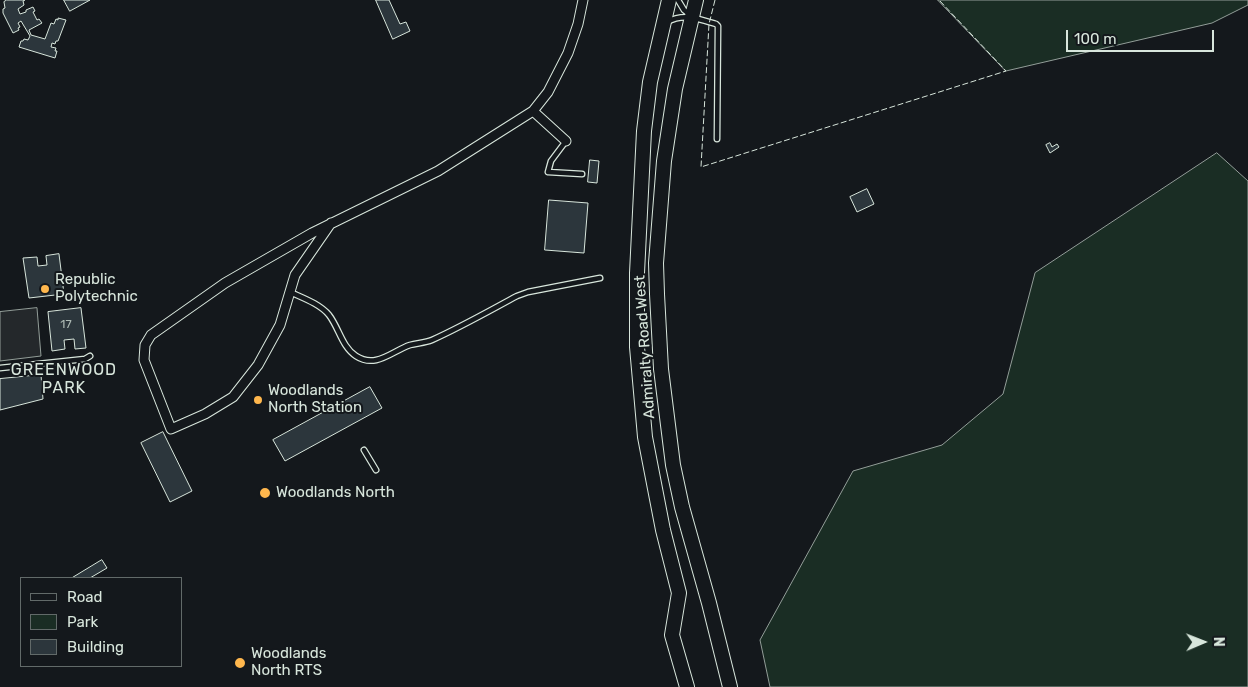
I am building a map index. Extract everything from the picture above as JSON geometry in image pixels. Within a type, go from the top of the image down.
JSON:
[{"type":"main road","name":"Admiralty Road West","points":[[669,0],[650,82],[644,131],[636,273],[637,347],[645,437],[679,593],[672,635],[687,687]]},
{"type":"main road","name":"Admiralty Road West","points":[[696,0],[674,89],[659,203],[656,263],[661,369],[672,456],[682,507],[730,687]]},
{"type":"street","points":[[331,223],[295,275],[280,325],[258,365],[233,397],[205,414],[171,428],[144,360],[145,345],[151,335],[226,283],[331,223],[438,171],[533,112],[548,92],[568,53],[578,24],[583,0]]},
{"type":"street","points":[[533,112],[566,141]]},
{"type":"lane","points":[[678,0],[684,10],[692,17]]},
{"type":"lane","points":[[662,26],[673,19],[692,17],[716,24],[719,30],[716,139]]},
{"type":"lane","points":[[566,141],[551,161],[548,172],[582,174]]},
{"type":"lane","points":[[290,292],[326,312],[345,345],[356,356],[368,360],[378,360],[409,345],[430,341],[517,296],[600,278]]},
{"type":"lane","points":[[0,368],[85,359],[90,356]]},
{"type":"lane","points":[[364,450],[376,470]]},
{"type":"green space","points":[[938,0],[1248,0],[1248,5],[1212,23],[1006,71]]},
{"type":"green space","points":[[1217,153],[1248,181],[1248,687],[770,687],[760,640],[853,471],[942,445],[1003,394],[1035,273]]},
{"type":"shaded area","points":[[37,308],[41,356],[0,361],[0,312]]},
{"type":"building","points":[[7,0],[25,0],[23,1],[24,5],[18,9],[20,14],[33,7],[37,20],[39,19],[42,23],[29,30],[31,35],[45,39],[51,23],[54,24],[58,18],[66,20],[58,41],[55,44],[52,43],[51,47],[56,48],[55,51],[57,51],[55,58],[19,47],[21,41],[24,39],[28,40],[30,36],[21,21],[18,23],[19,30],[13,33],[3,13],[5,8],[4,2]]},
{"type":"building","points":[[64,0],[90,0],[70,11]]},
{"type":"building","points":[[376,0],[389,0],[400,24],[406,22],[410,31],[393,39]]},
{"type":"building","points":[[1050,143],[1052,147],[1057,144],[1059,147],[1050,153],[1046,145]]},
{"type":"building","points":[[590,160],[599,161],[597,183],[588,182]]},
{"type":"building","points":[[867,189],[874,204],[857,212],[850,197]]},
{"type":"building","points":[[549,200],[588,203],[584,253],[545,250]]},
{"type":"building","points":[[59,254],[64,294],[29,298],[23,258],[37,257],[38,266],[47,265],[46,256]]},
{"type":"building","points":[[81,308],[86,348],[75,349],[74,339],[64,340],[65,349],[52,351],[48,312]]},
{"type":"building","points":[[41,375],[43,399],[0,410],[0,379]]},
{"type":"building","points":[[370,387],[382,408],[285,461],[273,440]]},
{"type":"building","points":[[163,432],[192,491],[170,502],[141,443]]},
{"type":"building","points":[[102,560],[107,568],[92,577],[74,577]]},
{"type":"fence","points":[[715,0],[709,24],[701,167],[1006,71],[939,0]]},
{"type":"place","name":"Republic Polytechnic","points":[[45,289]]},
{"type":"place","name":"Woodlands North Station","points":[[258,400]]},
{"type":"place","name":"Woodlands North","points":[[265,493]]},
{"type":"place","name":"Woodlands North RTS","points":[[240,663]]},
{"type":"district","name":"GREENWOOD PARK","points":[[64,379]]}]
